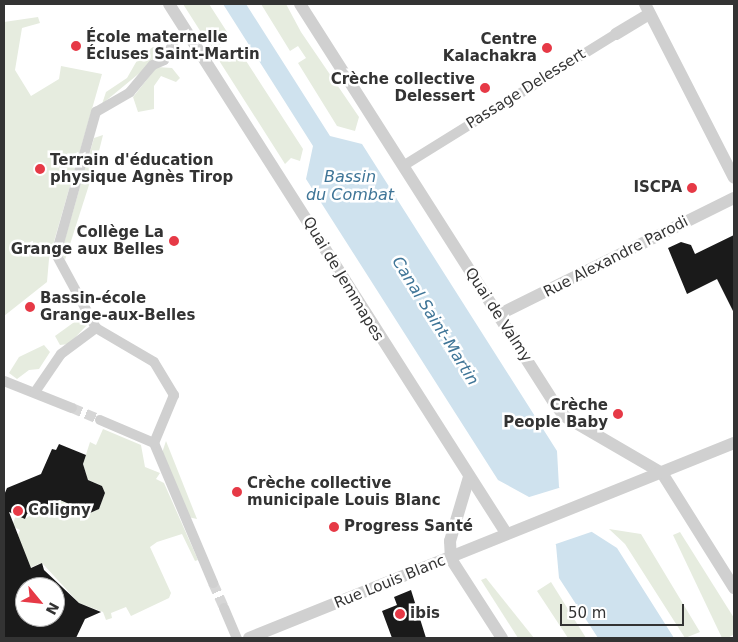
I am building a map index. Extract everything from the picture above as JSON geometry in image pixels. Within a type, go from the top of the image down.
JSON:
[{"type":"street","name":"Quai de Jemmapes","points":[[169,4],[506,533]]},
{"type":"street","name":"Quai de Valmy","points":[[300,4],[498,316],[564,416],[662,472],[734,588]]},
{"type":"street","points":[[647,9],[734,178]]},
{"type":"street","name":"Passage Delessert","points":[[403,166],[616,34],[647,9]]},
{"type":"street","points":[[154,443],[174,395],[154,362],[96,328],[56,254],[96,112],[130,92],[153,65],[164,60],[176,38]]},
{"type":"street","name":"Rue Alexandre Parodi","points":[[498,316],[734,198]]},
{"type":"street","points":[[35,392],[61,354],[96,328]]},
{"type":"street","points":[[4,381],[72,408]]},
{"type":"street","points":[[100,420],[154,443],[213,583]]},
{"type":"street","points":[[662,472],[734,443]]},
{"type":"street","name":"Rue Louis Blanc","points":[[248,638],[450,559],[506,533],[662,472]]},
{"type":"street","points":[[469,477],[450,541],[450,559],[502,638]]},
{"type":"street","points":[[224,608],[237,638]]},
{"type":"shaded area","points":[[183,4],[209,4],[229,35],[220,42],[220,47],[225,54],[237,47],[303,149],[300,161],[291,158],[285,164]]},
{"type":"shaded area","points":[[261,4],[286,4],[301,32],[359,117],[355,131],[337,126],[298,63],[306,58],[298,46],[290,51]]},
{"type":"shaded area","name":"Terrain d'éducation physique Agnès Tirop","points":[[38,17],[40,23],[22,28],[15,70],[31,96],[59,79],[61,66],[102,74],[49,259],[47,282],[4,316],[4,22]]},
{"type":"shaded area","points":[[153,47],[159,48],[159,57],[102,104],[106,92],[127,78],[139,57]]},
{"type":"shaded area","points":[[157,67],[172,68],[180,78],[176,82],[161,76],[154,86],[154,109],[138,112],[133,97]]},
{"type":"shaded area","points":[[103,135],[65,260],[61,253],[94,138]]},
{"type":"shaded area","points":[[84,315],[87,325],[69,344],[60,345],[55,336]]},
{"type":"shaded area","points":[[44,345],[50,352],[39,369],[29,370],[17,379],[9,373],[19,357]]},
{"type":"shaded area","points":[[103,429],[141,445],[145,467],[160,473],[156,479],[164,483],[198,560],[195,561],[182,534],[157,542],[150,547],[171,593],[169,598],[131,616],[126,607],[111,613],[112,618],[106,620],[103,612],[79,603],[65,588],[65,577],[55,577],[42,563],[29,568],[18,535],[20,530],[12,526],[16,515],[25,519],[57,496],[90,513],[99,509],[105,493],[102,486],[88,480],[83,464],[90,442],[96,445]]},
{"type":"shaded area","points":[[166,441],[197,519],[188,517],[170,474],[162,453]]},
{"type":"shaded area","points":[[609,529],[641,534],[700,632],[685,638],[625,544]]},
{"type":"shaded area","points":[[680,532],[734,618],[734,634],[728,638],[722,638],[673,535]]},
{"type":"shaded area","points":[[486,578],[534,638],[518,638],[481,580]]},
{"type":"shaded area","points":[[551,582],[586,638],[568,638],[537,591]]},
{"type":"water","name":"Bassin du Combat","points":[[223,4],[246,4],[330,136],[362,144],[557,451],[559,487],[592,532],[617,548],[674,638],[598,638],[559,578],[556,545],[529,497],[498,480],[306,179],[313,146]]},
{"type":"pier","points":[[562,487],[594,531],[553,545],[526,498]]},
{"type":"building","points":[[734,235],[734,313],[717,279],[687,294],[668,248],[681,242],[691,245],[695,254]]},
{"type":"building","name":"Coligny","points":[[59,444],[86,455],[83,464],[88,480],[102,486],[105,493],[99,509],[90,513],[60,500],[27,514],[25,519],[9,512],[31,568],[42,563],[44,570],[51,577],[15,577],[15,627],[65,627],[65,590],[79,603],[101,612],[85,619],[76,638],[4,638],[4,495],[7,488],[41,474],[52,449],[56,450]]},
{"type":"building","name":"ibis","points":[[411,590],[426,638],[392,638],[382,611],[397,605],[394,597]]},
{"type":"tunnel","points":[[72,408],[100,420]]},
{"type":"tunnel","points":[[213,583],[224,608]]},
{"type":"place","name":"École maternelle Écluses Saint-Martin","points":[[76,46]]},
{"type":"place","name":"Centre Kalachakra","points":[[547,48]]},
{"type":"place","name":"Crèche collective Delessert","points":[[485,88]]},
{"type":"place","name":"Terrain d'éducation physique Agnès Tirop","points":[[40,169]]},
{"type":"place","name":"ISCPA","points":[[692,188]]},
{"type":"place","name":"Collège La Grange aux Belles","points":[[174,241]]},
{"type":"place","name":"Bassin-école Grange-aux-Belles","points":[[30,307]]},
{"type":"place","name":"Crèche People Baby","points":[[618,414]]},
{"type":"place","name":"Crèche collective municipale Louis Blanc","points":[[237,492]]},
{"type":"place","name":"Coligny","points":[[18,511]]},
{"type":"place","name":"Progress Santé","points":[[334,527]]},
{"type":"place","name":"ibis","points":[[400,614]]},
{"type":"water label","name":"Canal Saint-Martin","points":[[435,321]]}]
